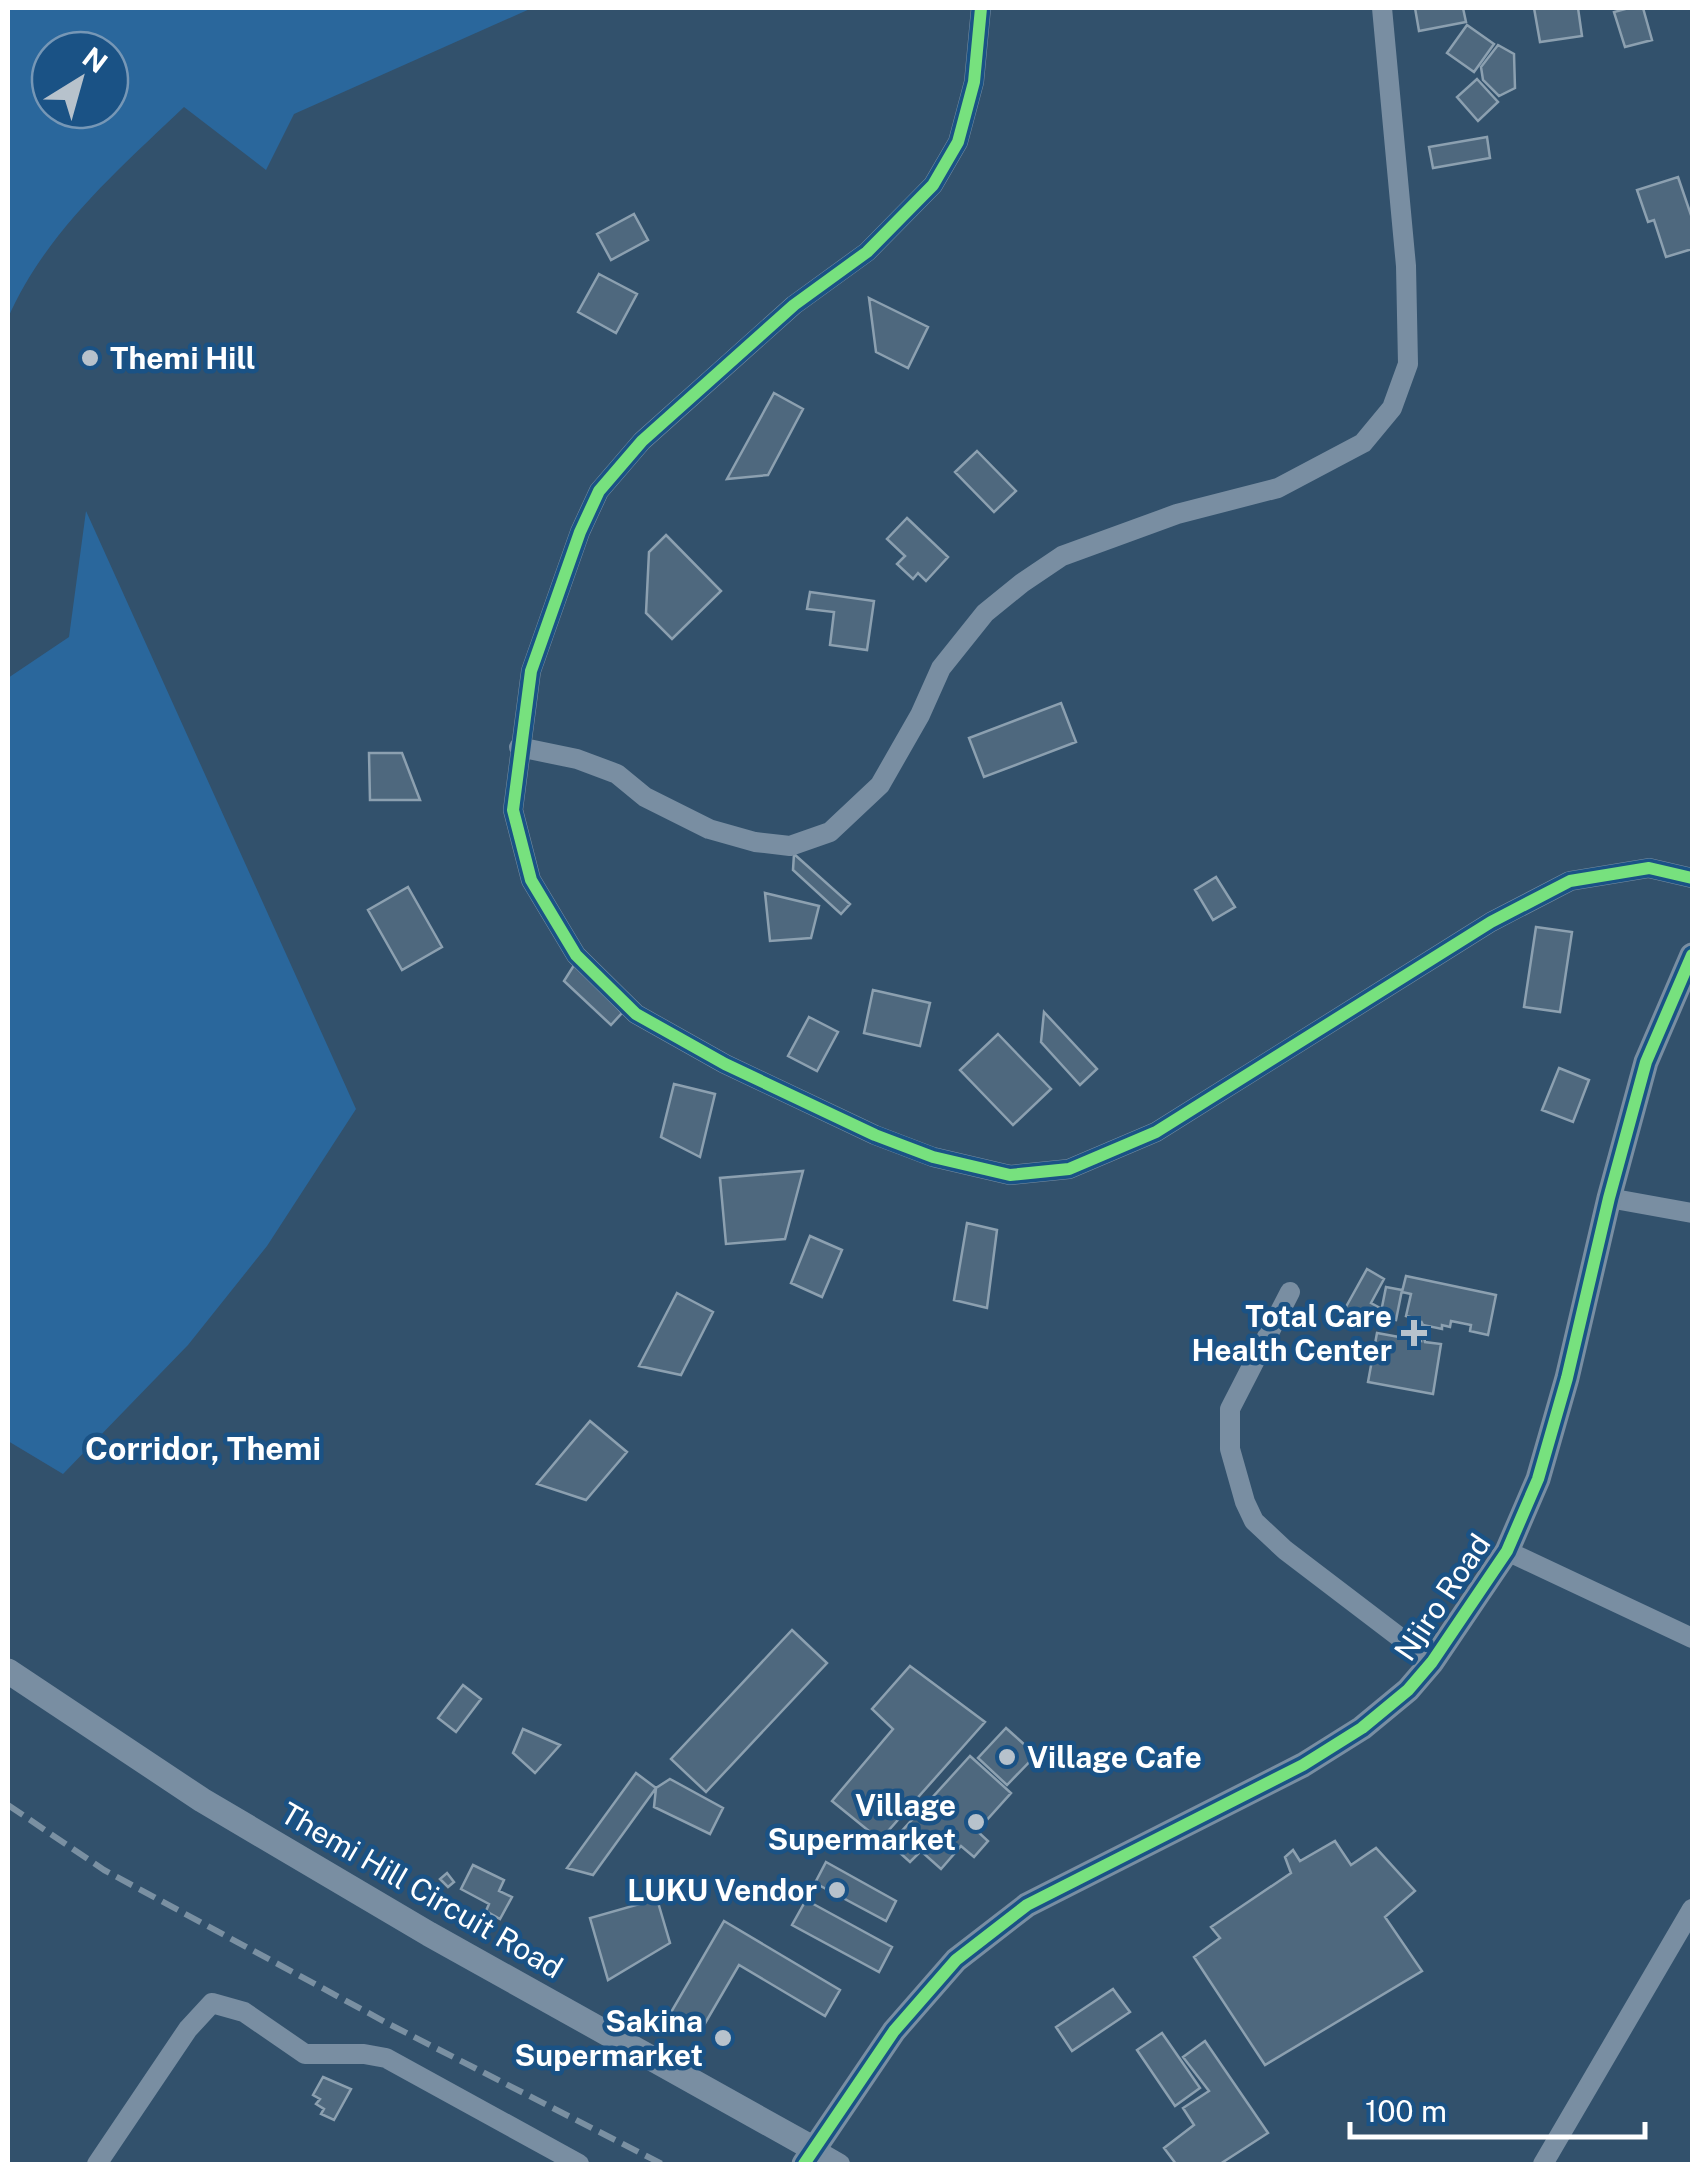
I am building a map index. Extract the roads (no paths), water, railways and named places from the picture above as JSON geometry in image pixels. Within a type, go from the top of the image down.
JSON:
[{"type":"street","points":[[981,8],[974,82],[958,142],[933,185],[866,252],[794,306],[642,441],[599,492],[580,532],[532,671],[512,810],[531,880],[576,955],[636,1014],[725,1064],[875,1135],[933,1157],[1010,1175],[1069,1170],[1156,1132],[1490,922],[1570,880],[1649,868],[1692,878]]},
{"type":"street","points":[[520,746],[577,759],[616,774],[645,797],[709,829],[740,838],[790,846],[830,832],[880,785],[920,715],[941,668],[985,613],[1022,583],[1062,556],[1178,514],[1278,488],[1363,443],[1392,408],[1408,364],[1406,266],[1382,8]]},
{"type":"street","name":"Njiro Road","points":[[809,2157],[894,2031],[956,1960],[1027,1906],[1303,1766],[1362,1728],[1408,1690],[1432,1662],[1507,1551],[1538,1480],[1646,1062],[1692,955]]},
{"type":"street","points":[[1609,1198],[1692,1213]]},
{"type":"street","points":[[1290,1292],[1230,1409],[1228,1429],[1236,1478],[1254,1521],[1285,1550],[1432,1662]]},
{"type":"street","points":[[1507,1551],[1692,1638]]},
{"type":"street","name":"Themi Hill Circuit Road","points":[[8,1671],[202,1800],[809,2157]]},
{"type":"street","points":[[1543,2164],[1692,1909]]},
{"type":"street","points":[[97,2164],[188,2029],[212,2003],[244,2012],[304,2054],[386,2058],[580,2164]]},
{"type":"street","points":[[809,2157],[840,2164]]},
{"type":"railway","points":[[8,1805],[104,1870],[387,2023],[662,2164]]},
{"type":"place","name":"Themi Hill","points":[[90,358]]},
{"type":"place","name":"Total Care Health Center","points":[[1414,1333]]},
{"type":"place","name":"Village Cafe","points":[[1007,1757]]},
{"type":"place","name":"Village Supermarket","points":[[976,1822]]},
{"type":"place","name":"LUKU Vendor","points":[[837,1890]]},
{"type":"place","name":"Sakina Supermarket","points":[[723,2038]]},
{"type":"district","name":"Corridor, Themi","points":[[203,1448]]}]
